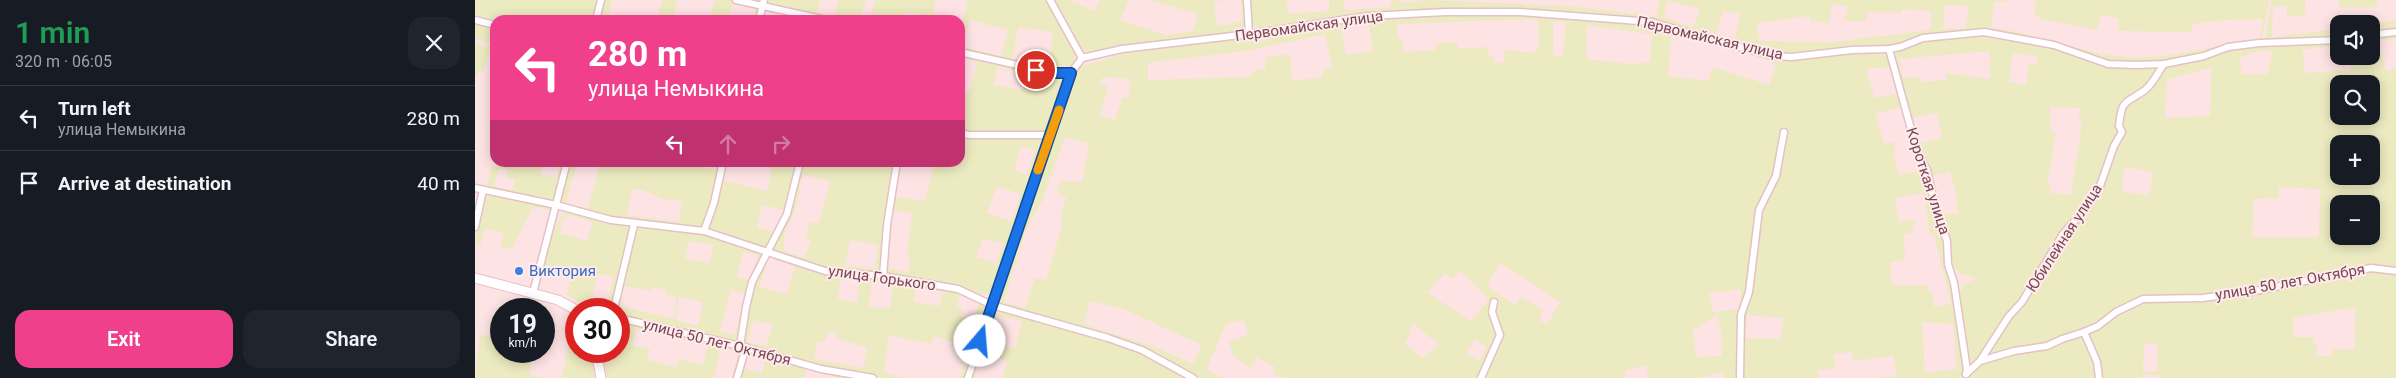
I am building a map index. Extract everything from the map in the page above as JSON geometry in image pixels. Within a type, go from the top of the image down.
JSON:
[{"type":"main road","points":[[475,278],[533,293],[565,304]]},
{"type":"main road","points":[[598,363],[601,378]]},
{"type":"street","points":[[597,15],[601,0]]},
{"type":"street","points":[[736,0],[764,2],[809,15]]},
{"type":"street","points":[[969,378],[1071,73],[1082,58],[1050,0]]},
{"type":"street","points":[[1247,0],[1249,34]]},
{"type":"street","points":[[760,15],[764,2]]},
{"type":"street","name":"Первомайская улица","points":[[1082,58],[1122,49],[1249,34],[1369,16],[1520,12],[1652,22],[1773,56],[1808,57],[1852,50],[1889,49],[1923,38],[1984,32],[2054,45],[2107,64],[2164,64],[2204,56],[2228,47],[2291,40],[2330,40]]},
{"type":"street","points":[[475,20],[490,24]]},
{"type":"street","points":[[2380,34],[2396,32]]},
{"type":"street","name":"Короткая улица","points":[[1889,49],[1917,151],[1927,170],[1935,206],[1947,241],[1948,264],[1954,283],[1966,376]]},
{"type":"street","points":[[965,53],[1053,73],[1071,73]]},
{"type":"street","name":"Юбилейная улица","points":[[1980,362],[2009,316],[2022,302],[2063,234],[2086,208],[2100,186],[2114,146],[2122,132],[2119,126],[2125,104],[2129,98],[2145,90],[2164,64]]},
{"type":"street","points":[[1740,378],[1741,315],[1749,292],[1759,210],[1776,176],[1784,132]]},
{"type":"street","points":[[965,134],[1051,135]]},
{"type":"street","points":[[533,293],[566,167]]},
{"type":"street","points":[[704,230],[714,204],[722,167]]},
{"type":"street","points":[[737,378],[743,347],[745,307],[752,282],[787,214],[800,167]]},
{"type":"street","points":[[883,276],[887,226],[896,167]]},
{"type":"street","name":"улица Горького","points":[[475,188],[556,204],[597,217],[635,224],[704,230],[825,271],[883,276],[958,289],[992,305],[1133,347],[1193,378]]},
{"type":"street","points":[[475,227],[483,190]]},
{"type":"street","points":[[617,298],[635,224]]},
{"type":"street","name":"улица 50 лет Октября","points":[[1966,376],[1980,362],[2014,351],[2047,346],[2084,332],[2098,326],[2116,312],[2143,299],[2202,298],[2250,292],[2371,268],[2396,271]]},
{"type":"street","points":[[1481,378],[1500,335],[1492,312],[1494,302]]},
{"type":"street","name":"улица 50 лет Октября","points":[[630,321],[743,347],[821,369],[873,378]]},
{"type":"street","points":[[2084,332],[2097,362],[2099,378]]},
{"type":"shaded area","points":[[475,0],[597,0],[593,15],[490,15],[490,19],[475,16]]},
{"type":"shaded area","points":[[604,0],[612,0],[609,15],[601,15]]},
{"type":"shaded area","points":[[662,0],[677,0],[674,15],[658,15]]},
{"type":"shaded area","points":[[715,0],[731,0],[761,7],[759,15],[753,15],[755,8],[733,3],[729,15],[710,15]]},
{"type":"shaded area","points":[[767,0],[820,0],[817,12],[830,15],[815,15],[766,4]]},
{"type":"shaded area","points":[[839,0],[866,0],[862,15],[834,15]]},
{"type":"shaded area","points":[[875,0],[935,0],[933,13],[940,15],[922,15],[907,12],[906,15],[872,15]]},
{"type":"shaded area","points":[[967,0],[1048,0],[1075,50],[1074,60],[1071,66],[1046,67],[965,50],[965,47],[1001,56],[1008,30],[970,20],[966,34],[964,15]],"holes":[[[1018,27],[1053,32],[1049,64],[1013,59]]]},
{"type":"shaded area","points":[[1055,0],[1067,0],[1095,11],[1100,0],[1129,0],[1120,20],[1167,35],[1193,31],[1198,14],[1149,0],[1223,0],[1214,2],[1217,26],[1242,21],[1241,0],[1245,0],[1247,27],[1245,30],[1183,39],[1115,45],[1098,52],[1083,51]]},
{"type":"shaded area","points":[[1250,0],[1286,0],[1289,14],[1329,11],[1329,0],[1344,0],[1344,10],[1391,7],[1391,0],[1401,0],[1401,3],[1426,0],[1568,6],[1656,16],[1660,0],[2007,0],[2006,2],[1995,2],[1991,28],[2025,34],[2110,55],[2144,57],[2177,54],[2260,39],[2263,19],[2223,20],[2193,24],[2190,32],[2118,31],[2118,18],[2101,15],[2097,30],[2041,19],[2034,13],[2036,0],[2269,0],[2262,40],[2203,55],[2136,63],[2108,62],[1984,30],[1957,33],[1899,46],[1790,56],[1723,41],[1657,20],[1512,8],[1386,12],[1335,16],[1258,28],[1253,25]],"holes":[[[1668,1],[1700,9],[1693,27],[1665,18],[1664,14]],[[1832,4],[1848,7],[1844,21],[1867,21],[1867,12],[1901,13],[1902,9],[1931,11],[1931,30],[1834,42],[1759,41],[1757,23],[1810,16],[1810,21],[1829,23]],[[1945,5],[1968,6],[1966,28],[1943,29]],[[1723,12],[1740,13],[1735,39],[1716,34]]]},
{"type":"shaded area","points":[[2272,0],[2305,0],[2305,15],[2287,17],[2287,6],[2273,7],[2272,37],[2330,30],[2330,38],[2265,40]]},
{"type":"shaded area","points":[[2338,0],[2377,0],[2377,7],[2339,8]]},
{"type":"shaded area","points":[[1500,13],[1578,16],[1637,22],[1689,34],[1754,54],[1788,60],[1811,59],[1867,50],[1883,53],[1891,64],[1916,153],[1924,170],[1930,197],[1943,237],[1948,281],[1954,295],[1965,368],[1970,366],[1959,292],[1964,284],[1975,280],[1975,277],[1961,274],[1953,266],[1949,240],[1928,170],[1918,148],[1895,58],[1896,52],[1934,39],[1981,36],[2063,50],[2091,63],[2107,66],[2139,67],[2205,57],[2235,48],[2330,42],[2330,46],[2303,50],[2304,73],[2351,70],[2350,65],[2380,65],[2380,48],[2386,71],[2396,69],[2396,378],[2160,378],[2160,375],[2143,375],[2143,378],[1871,378],[1896,376],[1894,356],[1853,361],[1852,352],[1834,354],[1836,369],[1818,370],[1819,378],[1741,378],[1742,315],[1752,281],[1754,248],[1760,210],[1776,176],[1786,129],[1778,148],[1773,179],[1758,210],[1748,293],[1740,315],[1738,378],[1724,378],[1723,372],[1698,378],[1648,378],[1646,365],[1625,371],[1625,378],[1283,378],[1273,374],[1275,367],[1257,357],[1250,368],[1234,357],[1229,342],[1248,335],[1244,320],[1226,324],[1206,370],[1225,378],[1196,378],[1142,349],[1107,336],[999,304],[996,300],[1058,124],[1071,80],[1081,66],[1137,51],[1327,23],[1379,18]],"holes":[[[1538,20],[1539,45],[1536,53],[1505,50],[1504,62],[1494,63],[1493,56],[1488,55],[1487,47],[1458,49],[1457,43],[1437,43],[1436,50],[1403,52],[1403,39],[1397,38],[1397,24]],[[1553,21],[1566,22],[1563,56],[1553,55]],[[1369,25],[1373,51],[1346,55],[1341,28]],[[1587,25],[1652,34],[1650,62],[1632,64],[1586,59]],[[1325,34],[1332,68],[1323,70],[1323,77],[1292,81],[1290,54],[1266,57],[1265,69],[1252,71],[1251,77],[1148,80],[1148,63],[1252,50]],[[1671,37],[1694,39],[1769,60],[1776,67],[1769,85],[1712,67],[1709,81],[1668,76]],[[2261,50],[2272,51],[2268,74],[2242,74],[2240,57]],[[1990,51],[1990,79],[1946,73],[1947,80],[1920,82],[1919,77],[1903,78],[1899,59]],[[2013,53],[2038,57],[2036,65],[2029,64],[2026,85],[2009,82]],[[1890,67],[1898,94],[1875,98],[1866,69]],[[2211,67],[2210,116],[2165,118],[2167,80]],[[1103,77],[1130,79],[1129,97],[1122,98],[1115,120],[1100,116],[1108,87],[1100,84]],[[1901,107],[1918,171],[1899,175],[1894,157],[1895,143],[1884,143],[1875,114]],[[2050,107],[2080,108],[2079,119],[2082,123],[2071,195],[2051,193],[2051,186],[2047,185],[2056,132],[2050,131]],[[1937,113],[1942,138],[1920,143],[1913,117]],[[1065,137],[1089,144],[1082,182],[1060,181],[1057,193],[1066,197],[1061,216],[1062,226],[1046,280],[1035,278],[1025,308],[1004,302],[1025,232],[1042,201]],[[2124,167],[2153,172],[2149,195],[2122,192]],[[1950,172],[1956,194],[1958,213],[1944,215],[1932,176]],[[2279,187],[2320,189],[2319,237],[2252,237],[2254,199],[2278,198]],[[1923,193],[1930,234],[1934,234],[1951,304],[1934,307],[1933,292],[1928,292],[1927,285],[1892,286],[1890,262],[1905,260],[1904,234],[1914,233],[1912,226],[1916,225],[1915,220],[1899,222],[1895,198]],[[1500,263],[1560,302],[1548,323],[1539,321],[1543,310],[1521,297],[1516,305],[1490,289],[1488,283]],[[1461,271],[1489,299],[1471,321],[1427,293],[1445,273],[1453,279]],[[1741,289],[1739,309],[1713,312],[1709,293]],[[1090,301],[1121,308],[1202,345],[1193,364],[1158,348],[1084,324]],[[2355,307],[2355,349],[2332,349],[2332,356],[2317,356],[2317,344],[2313,344],[2314,337],[2294,337],[2293,318]],[[1717,315],[1721,330],[1722,356],[1696,357],[1693,330]],[[1747,315],[1783,318],[1781,339],[1746,338]],[[1922,322],[1953,324],[1957,369],[1925,373]],[[1414,324],[1439,345],[1422,358],[1405,343],[1411,332],[1409,329]],[[1475,339],[1487,347],[1479,361],[1466,353]],[[2157,343],[2158,371],[2143,372],[2144,344]]]},
{"type":"shaded area","points":[[475,21],[490,25],[490,43],[475,39]]},
{"type":"shaded area","points":[[2396,21],[2396,30],[2380,32],[2380,23]]},
{"type":"shaded area","points":[[2396,33],[2396,39],[2380,41],[2380,36]]},
{"type":"shaded area","points":[[475,44],[490,47],[484,70],[475,76]]},
{"type":"shaded area","points":[[965,58],[1050,77],[1064,77],[1049,129],[1046,133],[987,134],[965,132],[965,91],[969,92],[978,63]],"holes":[[[997,67],[1024,73],[1025,87],[1022,90],[994,85]]]},
{"type":"shaded area","points":[[965,134],[1046,136],[993,291],[985,295],[954,287],[885,275],[888,226],[898,167],[901,167],[895,197],[925,201],[933,167],[965,167]],"holes":[[[1021,146],[1035,150],[1027,175],[1014,170]],[[997,186],[1021,194],[1011,221],[987,213]],[[893,210],[912,213],[907,258],[910,258],[908,272],[888,268]],[[983,238],[1003,244],[996,263],[976,257]]]},
{"type":"shaded area","points":[[491,167],[541,167],[540,174],[556,178],[559,167],[563,167],[554,201],[487,190]],"holes":[[[500,168],[508,170],[506,177],[515,180],[513,190],[494,187]]]},
{"type":"shaded area","points":[[570,167],[576,167],[566,203],[588,209],[599,167],[704,167],[715,170],[716,167],[720,167],[711,208],[704,224],[699,228],[619,220],[564,204],[561,199]],"holes":[[[632,189],[643,190],[663,199],[682,201],[679,222],[627,215]]]},
{"type":"shaded area","points":[[723,167],[726,167],[723,180],[767,191],[772,168],[767,167],[798,167],[788,204],[775,232],[768,247],[733,240],[708,229]],"holes":[[[762,205],[784,210],[775,232],[757,228]]]},
{"type":"shaded area","points":[[801,167],[895,167],[881,274],[827,270],[773,251],[792,205]],"holes":[[[803,175],[830,181],[819,223],[810,222],[805,238],[811,240],[804,258],[785,251],[785,235],[796,206]],[[850,240],[879,245],[875,268],[845,266]]]},
{"type":"shaded area","points":[[491,195],[553,205],[552,211],[533,207],[512,249],[501,247],[503,232],[485,229],[480,247],[475,241],[486,196]]},
{"type":"shaded area","points":[[564,213],[570,213],[631,227],[615,298],[608,298],[614,276],[598,274],[592,298],[573,298],[567,295],[570,279],[545,272],[547,250],[557,224]],"holes":[[[572,216],[593,222],[587,241],[559,233],[564,217]]]},
{"type":"shaded area","points":[[635,227],[690,231],[764,252],[739,342],[630,317],[630,308],[674,319],[677,297],[666,295],[666,290],[652,287],[651,291],[624,286],[622,298],[619,298]],"holes":[[[689,241],[713,245],[709,263],[685,259]],[[743,252],[758,255],[750,280],[737,277]],[[731,290],[746,294],[735,335],[720,331]],[[679,297],[703,302],[698,326],[676,320]]]},
{"type":"shaded area","points":[[769,254],[818,272],[894,280],[949,290],[983,302],[987,307],[965,378],[960,378],[969,348],[934,336],[931,344],[889,335],[884,373],[904,378],[882,378],[821,366],[749,346],[743,342],[743,333],[754,282]],"holes":[[[769,257],[795,266],[787,294],[759,287]],[[840,280],[859,281],[857,303],[838,299]],[[872,282],[893,284],[890,308],[869,307]],[[916,287],[943,292],[940,306],[914,302]],[[960,295],[980,302],[973,320],[960,316],[963,309],[956,306]],[[755,320],[773,325],[766,346],[748,342],[752,323],[755,323]],[[829,332],[837,334],[837,339],[867,347],[864,368],[814,359],[817,342],[823,343]]]},
{"type":"shaded area","points":[[999,311],[1077,331],[1143,353],[1190,378],[1003,378],[1007,361],[982,355],[975,378],[971,378],[992,315]],"holes":[[[997,316],[1022,321],[1015,349],[989,343]]]},
{"type":"shaded area","points":[[630,323],[744,349],[736,378],[732,378],[738,352],[721,348],[714,378],[607,378],[604,363],[630,363]],"holes":[[[636,330],[708,345],[703,365],[678,359],[676,367],[647,360],[650,349],[632,345]]]},
{"type":"shaded area","points":[[480,334],[490,336],[490,363],[531,363],[529,375],[546,378],[475,378]]},
{"type":"shaded area","points":[[747,349],[863,378],[838,378],[807,369],[804,378],[739,378]],"holes":[[[748,353],[766,358],[762,373],[745,369]]]},
{"type":"shaded area","points":[[565,362],[592,363],[595,378],[562,378]]},
{"type":"slow traffic","points":[[1038,170],[1059,110]]},
{"type":"place","name":"Виктория","points":[[519,271]]},
{"type":"route","points":[[980,341],[1071,73],[1053,73],[1036,70]]}]
